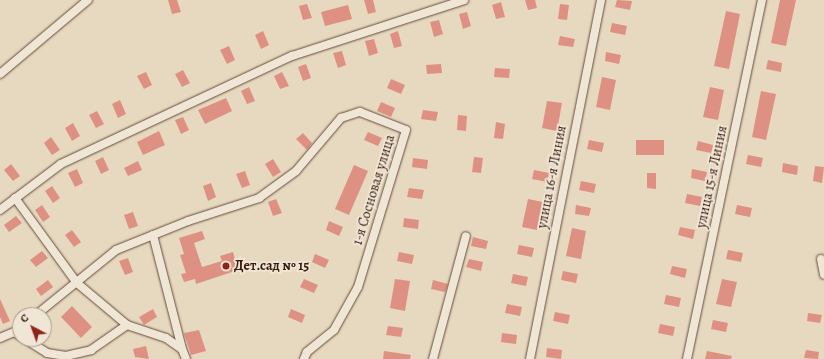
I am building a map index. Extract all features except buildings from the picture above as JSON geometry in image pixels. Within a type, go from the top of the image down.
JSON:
[{"type":"street","points":[[0,74],[88,0]]},
{"type":"street","points":[[0,210],[61,164],[292,56],[464,0]]},
{"type":"street","name":"улица 16-я Линия","points":[[530,359],[601,0]]},
{"type":"street","name":"улица 15-я Линия","points":[[687,359],[762,0]]},
{"type":"street","name":"1-я Сосновая улица","points":[[46,307],[116,250],[153,235],[259,198],[296,171],[341,118],[360,112],[406,130],[358,287],[334,330],[307,352],[304,359]]},
{"type":"street","points":[[15,198],[77,283],[127,325],[166,338],[182,349]]},
{"type":"street","points":[[153,235],[182,349],[186,359]]},
{"type":"street","points":[[433,359],[466,236]]},
{"type":"street","points":[[821,259],[824,275]]},
{"type":"street","points":[[38,347],[47,353],[66,356],[91,350],[127,325]]},
{"type":"street","points":[[0,338],[12,334]]},
{"type":"place","name":"Дет.сад № 15","points":[[226,266]]}]
